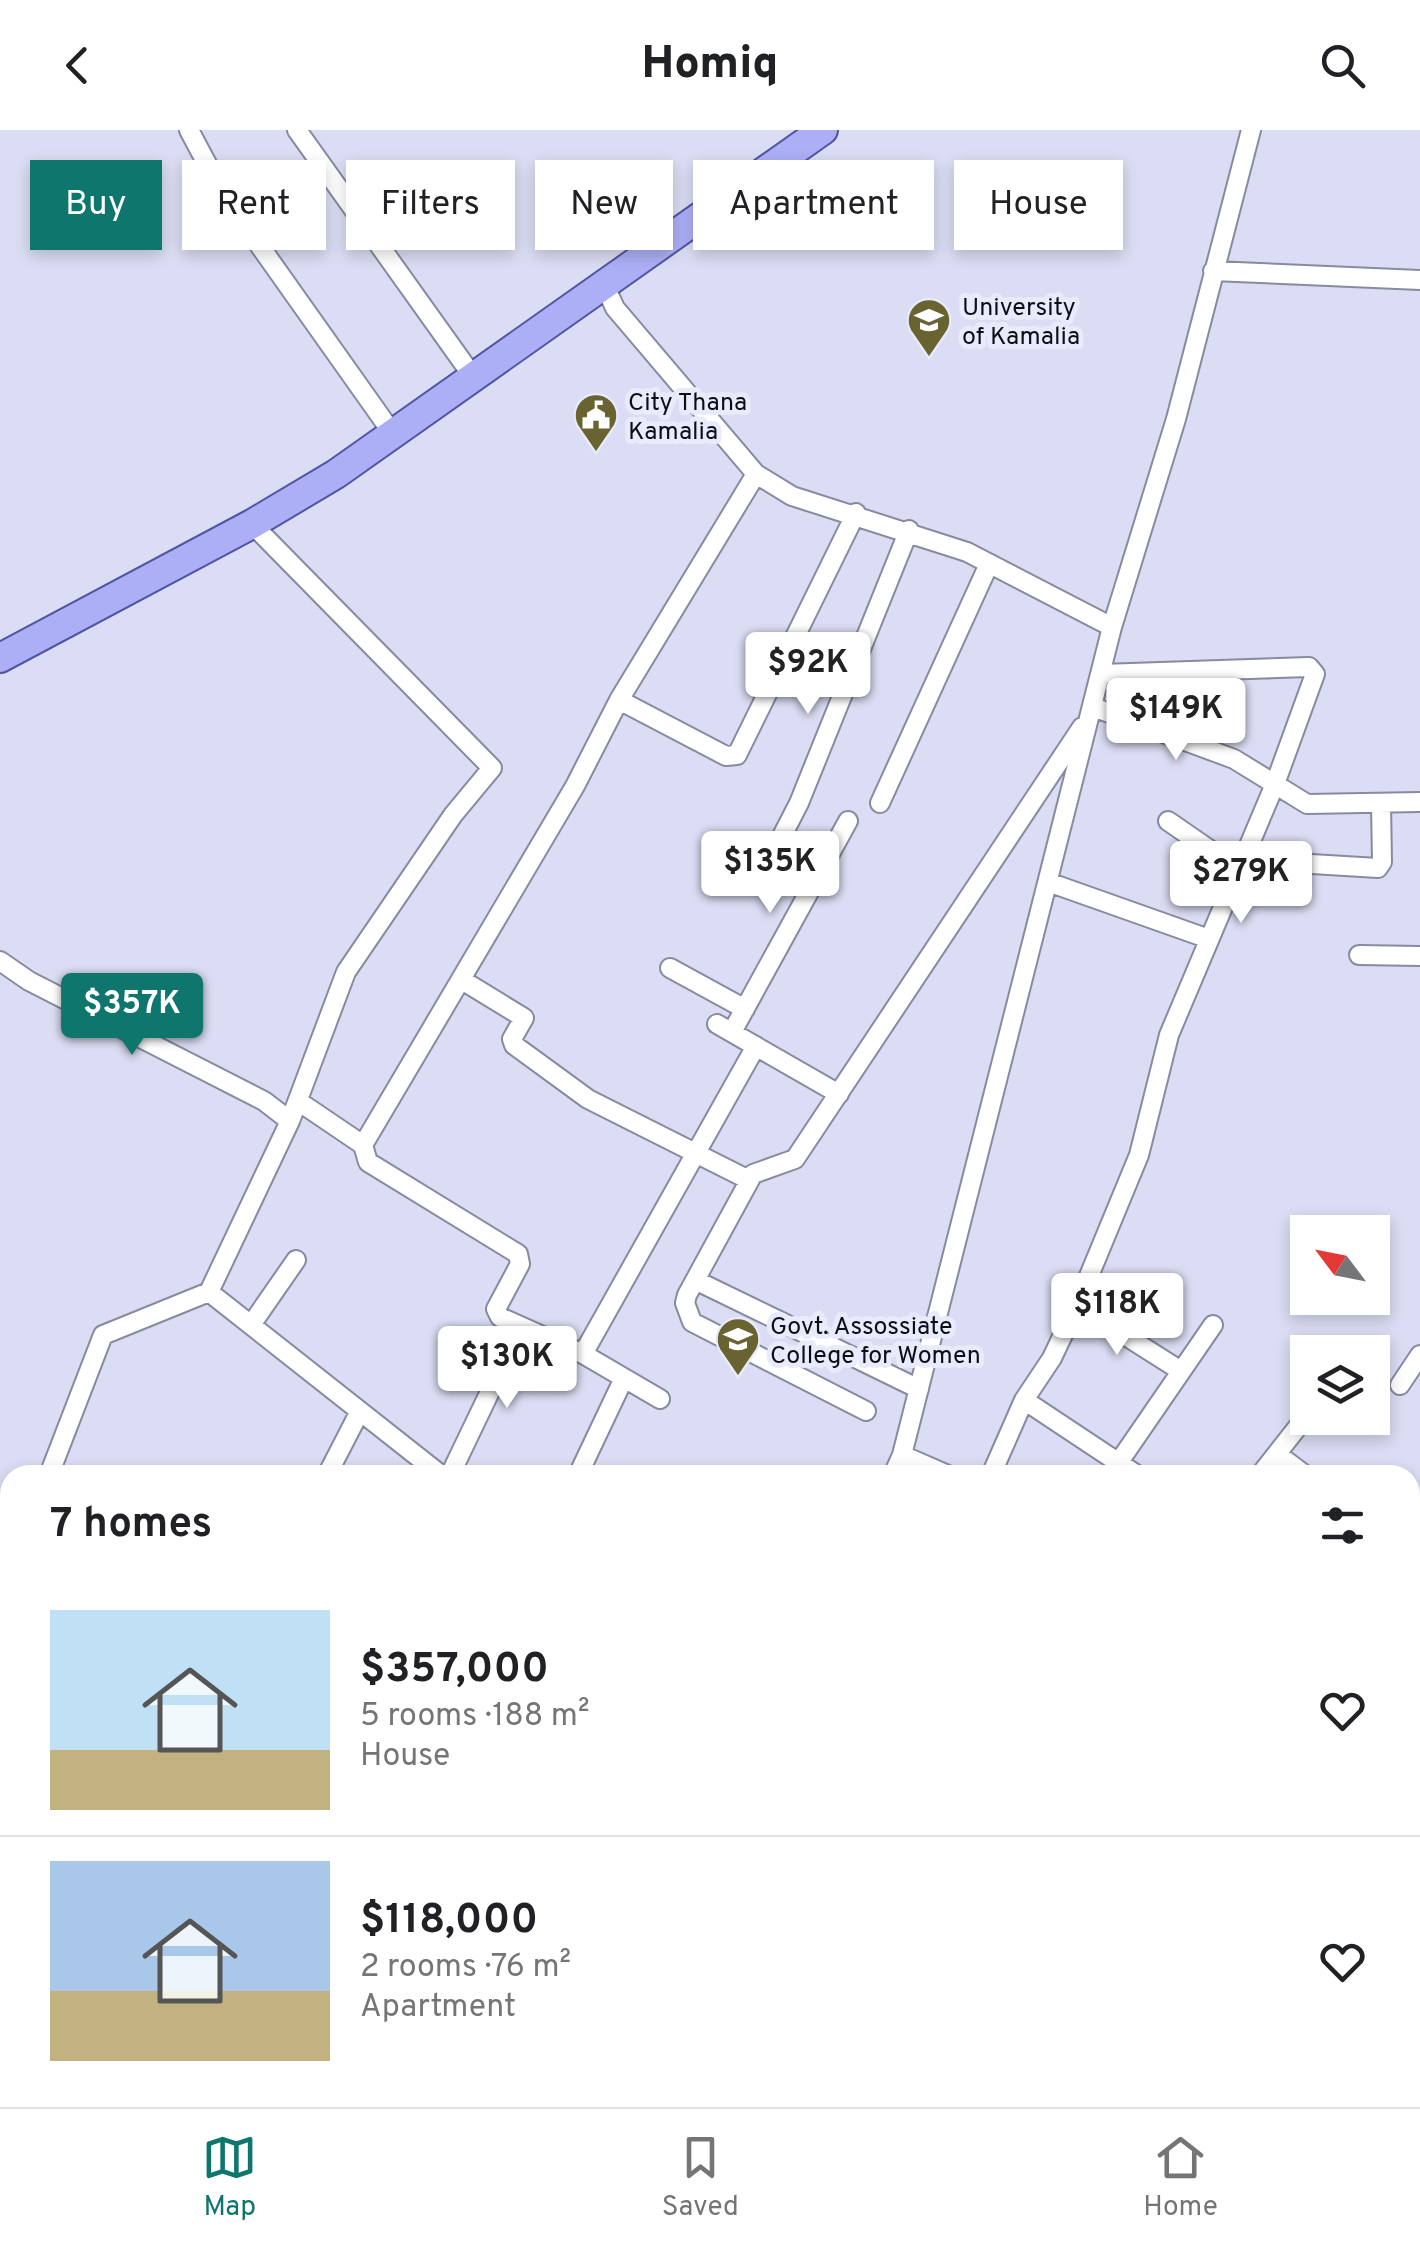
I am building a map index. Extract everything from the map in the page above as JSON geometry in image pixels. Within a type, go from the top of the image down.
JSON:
[{"type":"main road","points":[[0,658],[252,524],[474,378],[823,130]]},
{"type":"street","points":[[189,130],[224,194],[392,434]]},
{"type":"street","points":[[297,130],[474,378]]},
{"type":"street","points":[[898,1465],[1112,627],[1176,418],[1252,130]]},
{"type":"street","points":[[1213,271],[1420,280]]},
{"type":"street","points":[[604,284],[615,308],[756,474],[792,496],[909,530],[989,564],[1112,627]]},
{"type":"street","points":[[363,1145],[462,980],[620,700],[756,474]]},
{"type":"street","points":[[620,700],[726,756],[738,754],[856,513]]},
{"type":"street","points":[[53,1465],[103,1335],[209,1292],[298,1102],[346,972],[453,815],[492,768],[252,524]]},
{"type":"street","points":[[824,867],[784,845],[780,838],[800,803],[909,530]]},
{"type":"street","points":[[880,803],[989,564]]},
{"type":"street","points":[[995,1465],[1024,1400],[1077,1305],[1139,1155],[1169,1035],[1275,784],[1315,674],[1309,666],[1100,674]]},
{"type":"street","points":[[1092,711],[1218,752],[1300,801],[1319,806],[1420,802]]},
{"type":"street","points":[[866,1410],[692,1322],[685,1303],[756,1171],[793,1160],[1092,711]]},
{"type":"street","points":[[1168,821],[1241,865],[1378,868],[1382,862],[1382,804]]},
{"type":"street","points":[[839,1094],[724,1028],[745,1009],[848,821]]},
{"type":"street","points":[[1048,882],[1209,939]]},
{"type":"street","points":[[1360,955],[1420,956]]},
{"type":"street","points":[[0,961],[29,981],[264,1101],[290,1120]]},
{"type":"street","points":[[670,968],[745,1009]]},
{"type":"street","points":[[462,980],[524,1018],[512,1039],[514,1045],[588,1099],[750,1180]]},
{"type":"street","points":[[584,1354],[756,1046]]},
{"type":"street","points":[[298,1102],[363,1145],[368,1162],[518,1254],[520,1264],[496,1313],[584,1354],[660,1399]]},
{"type":"street","points":[[251,1325],[296,1260]]},
{"type":"street","points":[[695,1280],[920,1388]]},
{"type":"street","points":[[209,1292],[428,1465]]},
{"type":"street","points":[[1077,1305],[1182,1370]]},
{"type":"street","points":[[1117,1465],[1213,1325]]},
{"type":"street","points":[[455,1465],[520,1327]]},
{"type":"street","points":[[1420,1355],[1396,1384],[1420,1393]]},
{"type":"street","points":[[583,1465],[624,1378]]},
{"type":"street","points":[[1024,1400],[1109,1465]]},
{"type":"street","points":[[332,1465],[360,1411]]},
{"type":"street","points":[[1268,1465],[1292,1435]]},
{"type":"street","points":[[1277,1454],[1292,1465]]},
{"type":"street","points":[[902,1455],[925,1465]]},
{"type":"place","name":"University of Kamalia","points":[[929,358]]},
{"type":"place","name":"City Thana Kamalia","points":[[596,453]]},
{"type":"place","name":"Govt. Assossiate College for Women","points":[[738,1377]]}]
